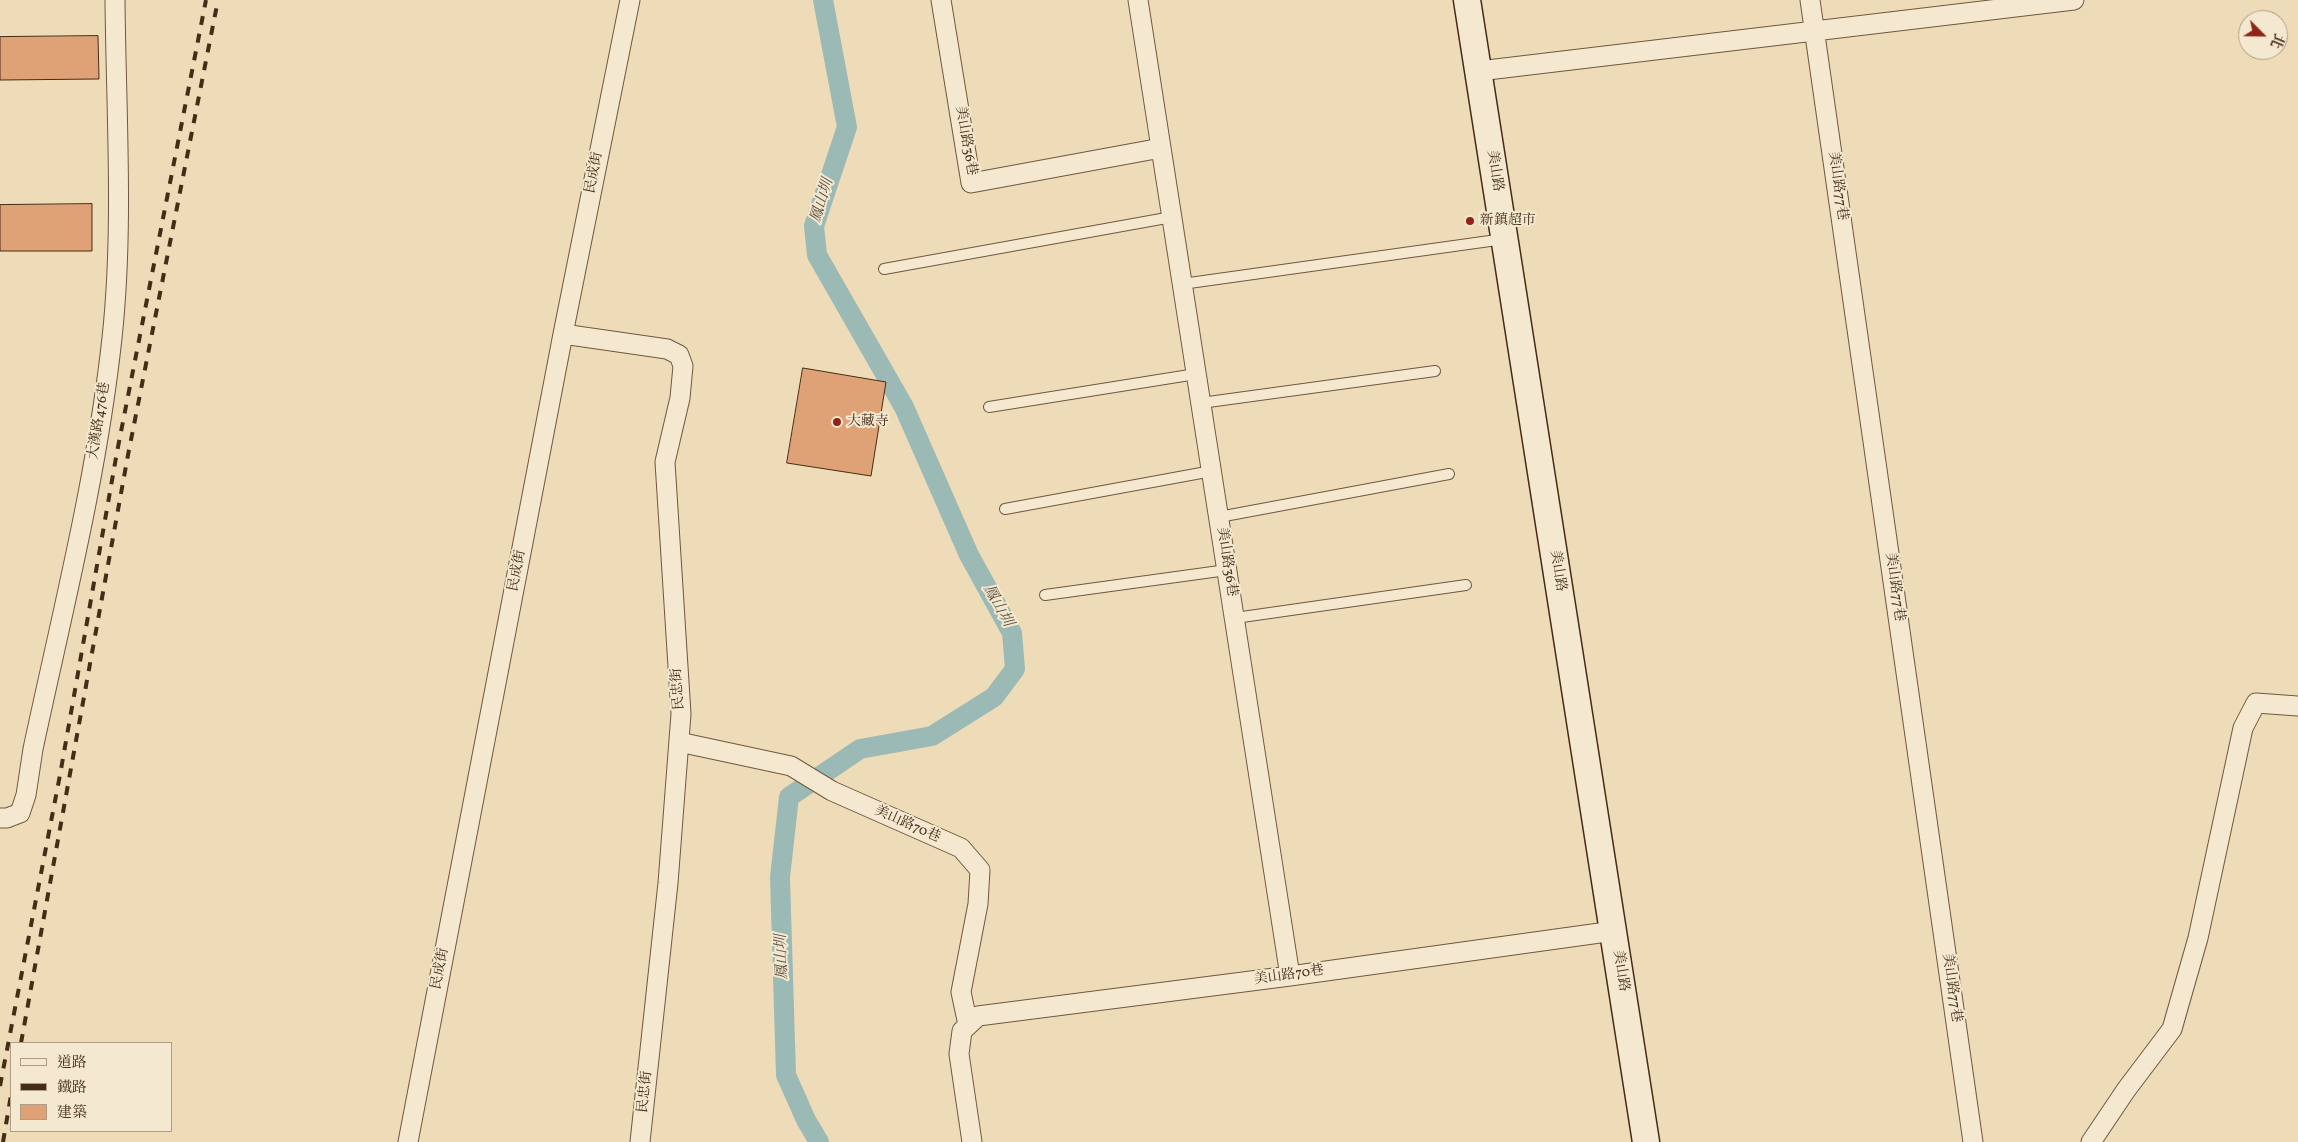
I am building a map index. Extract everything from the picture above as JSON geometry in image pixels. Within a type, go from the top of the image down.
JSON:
[{"type":"street","name":"大漢路476巷","points":[[0,818],[7,818],[20,813],[26,795],[33,749],[98,440],[112,337],[118,222],[115,0]]},
{"type":"street","name":"民成街","points":[[408,1142],[563,334],[630,0]]},
{"type":"street","name":"美山路36巷","points":[[941,0],[971,182],[1161,148]]},
{"type":"street","name":"美山路36巷","points":[[1138,0],[1290,976]]},
{"type":"street","name":"美山路","points":[[1467,0],[1646,1142]]},
{"type":"street","name":"美山路77巷","points":[[1810,0],[1974,1142]]},
{"type":"street","points":[[1479,71],[2074,0]]},
{"type":"street","name":"民忠街","points":[[563,334],[667,349],[679,355],[683,366],[680,398],[665,462],[681,714],[668,883],[640,1142]]},
{"type":"street","points":[[2091,1142],[2126,1090],[2172,1029],[2198,938],[2243,728],[2256,703],[2298,706]]},
{"type":"street","name":"美山路70巷","points":[[679,742],[791,766],[832,791],[961,848],[980,870],[978,904],[961,992],[968,1025]]},
{"type":"street","name":"美山路70巷","points":[[968,1025],[978,1016],[1290,976],[1614,931]]},
{"type":"street","points":[[968,1025],[962,1031],[959,1054],[972,1142]]},
{"type":"lane","points":[[884,269],[1172,217]]},
{"type":"lane","points":[[1182,284],[1505,238]]},
{"type":"lane","points":[[1201,403],[1435,370]]},
{"type":"lane","points":[[989,407],[1196,374]]},
{"type":"lane","points":[[1005,510],[1212,472]]},
{"type":"lane","points":[[1219,517],[1449,474]]},
{"type":"lane","points":[[1045,595],[1227,570]]},
{"type":"lane","points":[[1234,618],[1466,585]]},
{"type":"building","points":[[98,36],[99,79],[0,80],[0,37]]},
{"type":"building","points":[[92,204],[92,251],[0,251],[0,205]]},
{"type":"building","name":"大藏寺","points":[[803,368],[886,382],[871,476],[787,463]]},
{"type":"waterway","name":"鳳山圳","points":[[819,1142],[806,1120],[786,1075],[780,877],[789,797],[860,749],[932,736],[994,697],[1015,669],[1012,633],[969,555],[904,407],[817,255],[814,226],[847,127],[823,0]]},
{"type":"railway","points":[[0,1086],[60,775],[117,452],[206,0]]},
{"type":"railway","points":[[21,1042],[128,455],[218,0]]},
{"type":"railway","points":[[3,1142],[10,1101]]},
{"type":"place","name":"新鎮超市","points":[[1470,221]]},
{"type":"place","name":"大藏寺","points":[[837,422]]}]
